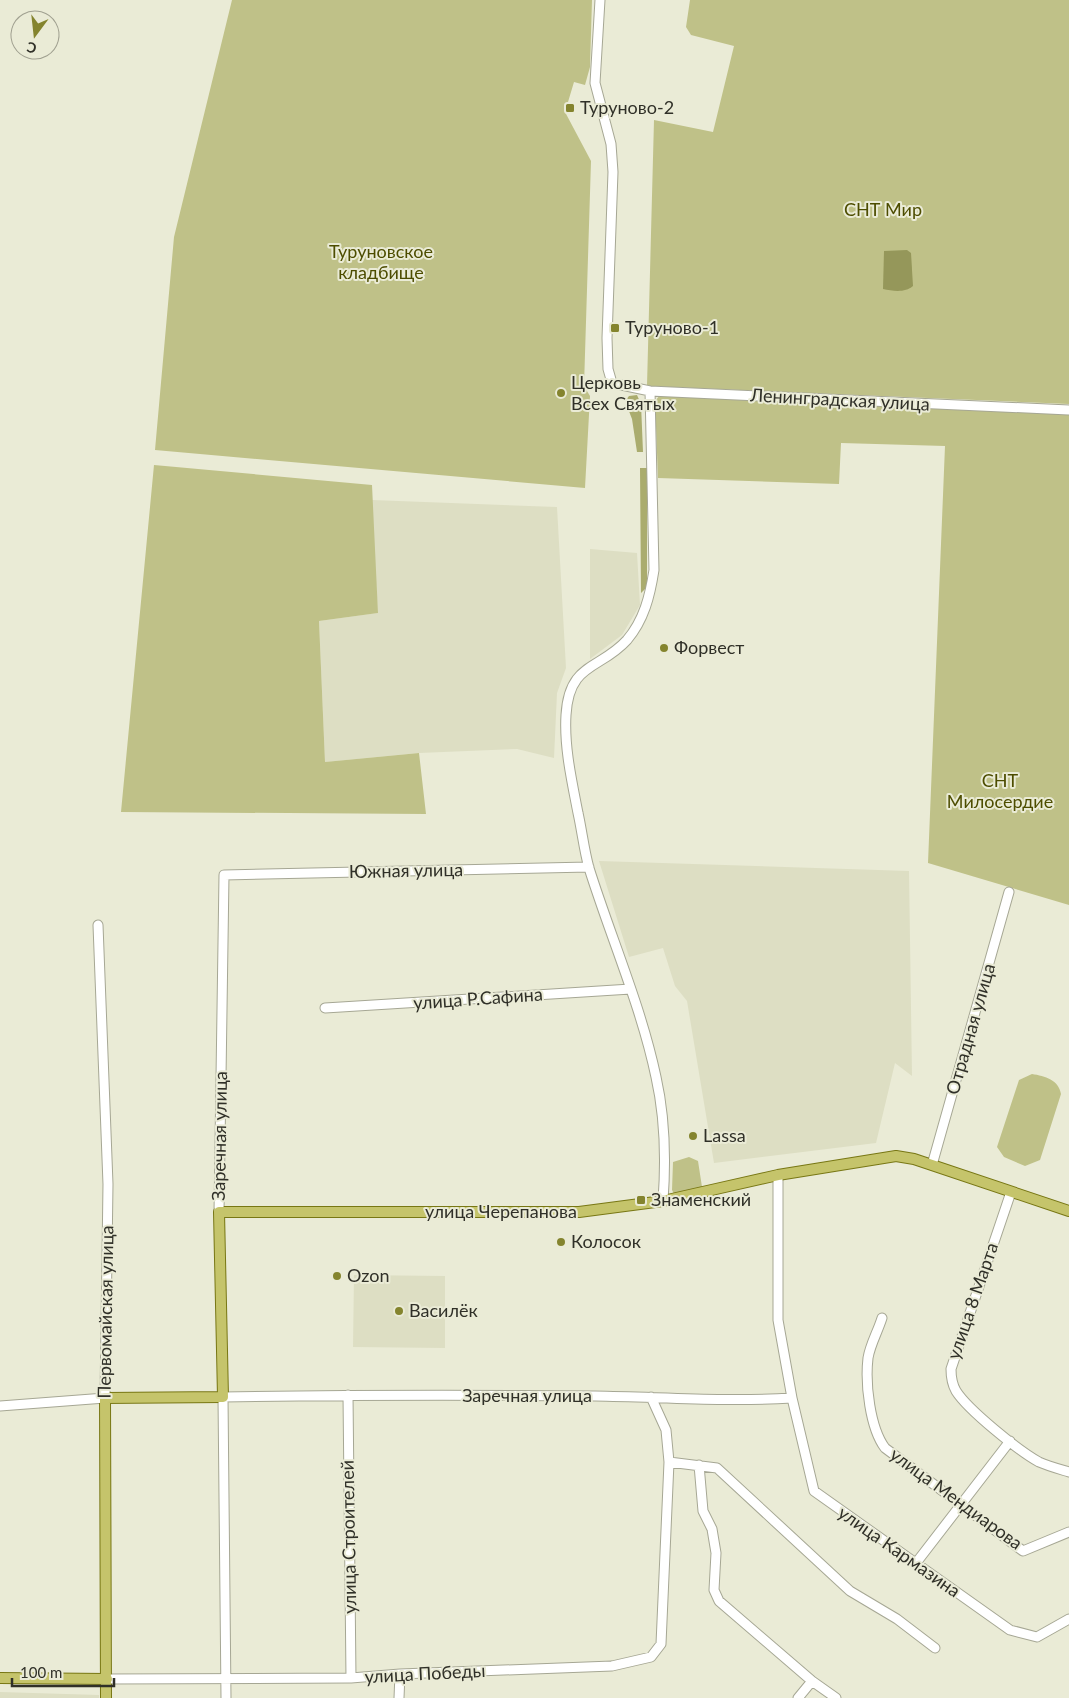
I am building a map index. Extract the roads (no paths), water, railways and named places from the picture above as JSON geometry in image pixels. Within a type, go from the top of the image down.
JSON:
[{"type":"main road","name":"улица Черепанова","points":[[219,1212],[569,1212],[663,1201],[778,1175],[888,1156],[905,1157],[932,1165],[1069,1211]]},
{"type":"main road","name":"Заречная улица","points":[[105,1398],[223,1397],[219,1212]]},
{"type":"main road","name":"Первомайская улица","points":[[105,1398],[106,1698]]},
{"type":"main road","name":"улица Победы","points":[[0,1678],[107,1679]]},
{"type":"street","name":"Ленинградская улица","points":[[600,0],[595,83],[611,144],[613,172],[607,338],[608,369],[612,382],[650,390],[1069,410]]},
{"type":"street","points":[[650,390],[654,570],[650,593],[636,628],[625,642],[586,670],[576,680],[568,702],[566,724],[573,788],[589,867],[631,989],[653,1063],[661,1104],[665,1159],[663,1201]]},
{"type":"street","name":"Южная улица","points":[[224,875],[589,867]]},
{"type":"street","name":"Заречная улица","points":[[219,1212],[224,875]]},
{"type":"street","name":"Отрадная улица","points":[[932,1165],[1009,892]]},
{"type":"street","name":"Первомайская улица","points":[[98,925],[108,1184],[105,1398]]},
{"type":"street","name":"улица Р.Сафина","points":[[325,1008],[631,989]]},
{"type":"street","points":[[778,1175],[778,1320],[792,1398]]},
{"type":"street","name":"улица 8 Марта","points":[[1011,1192],[950,1368],[955,1390],[964,1402],[1010,1441],[1040,1462],[1069,1472]]},
{"type":"street","name":"улица Мендиарова","points":[[882,1318],[868,1357],[868,1377],[874,1429],[885,1448],[1023,1551],[1069,1532]]},
{"type":"street","name":"Заречная улица","points":[[226,1698],[223,1397],[348,1395],[650,1397],[746,1401],[792,1398]]},
{"type":"street","name":"улица Строителей","points":[[348,1395],[350,1678]]},
{"type":"street","name":"улица Победы","points":[[107,1679],[350,1678],[400,1674],[612,1666],[651,1657],[661,1644],[669,1462],[666,1430],[650,1397]]},
{"type":"street","name":"Заречная улица","points":[[0,1406],[105,1398]]},
{"type":"street","name":"улица Кармазина","points":[[792,1398],[814,1491],[1010,1630],[1019,1634],[1038,1637],[1069,1619]]},
{"type":"street","points":[[916,1564],[1010,1441]]},
{"type":"street","points":[[669,1462],[718,1468],[850,1591],[897,1619],[935,1648]]},
{"type":"street","points":[[699,1465],[703,1511],[712,1529],[716,1553],[714,1590],[719,1601],[812,1681],[836,1698]]},
{"type":"street","points":[[399,1698],[400,1674]]},
{"type":"street","points":[[798,1698],[812,1681]]},
{"type":"place","name":"Туруново-2","points":[[570,108]]},
{"type":"place","name":"Туруново-1","points":[[615,328]]},
{"type":"place","name":"Церковь Всех Святых","points":[[561,393]]},
{"type":"place","name":"Форвест","points":[[664,648]]},
{"type":"place","name":"Lassa","points":[[693,1136]]},
{"type":"place","name":"Знаменский","points":[[641,1200]]},
{"type":"place","name":"Колосок","points":[[561,1242]]},
{"type":"place","name":"Ozon","points":[[337,1276]]},
{"type":"place","name":"Василёк","points":[[399,1311]]},
{"type":"park label","name":"СНТ Мир","points":[[883,210]]},
{"type":"park label","name":"Туруновское кладбище","points":[[381,262]]},
{"type":"park label","name":"СНТ Милосердие","points":[[1000,791]]}]
